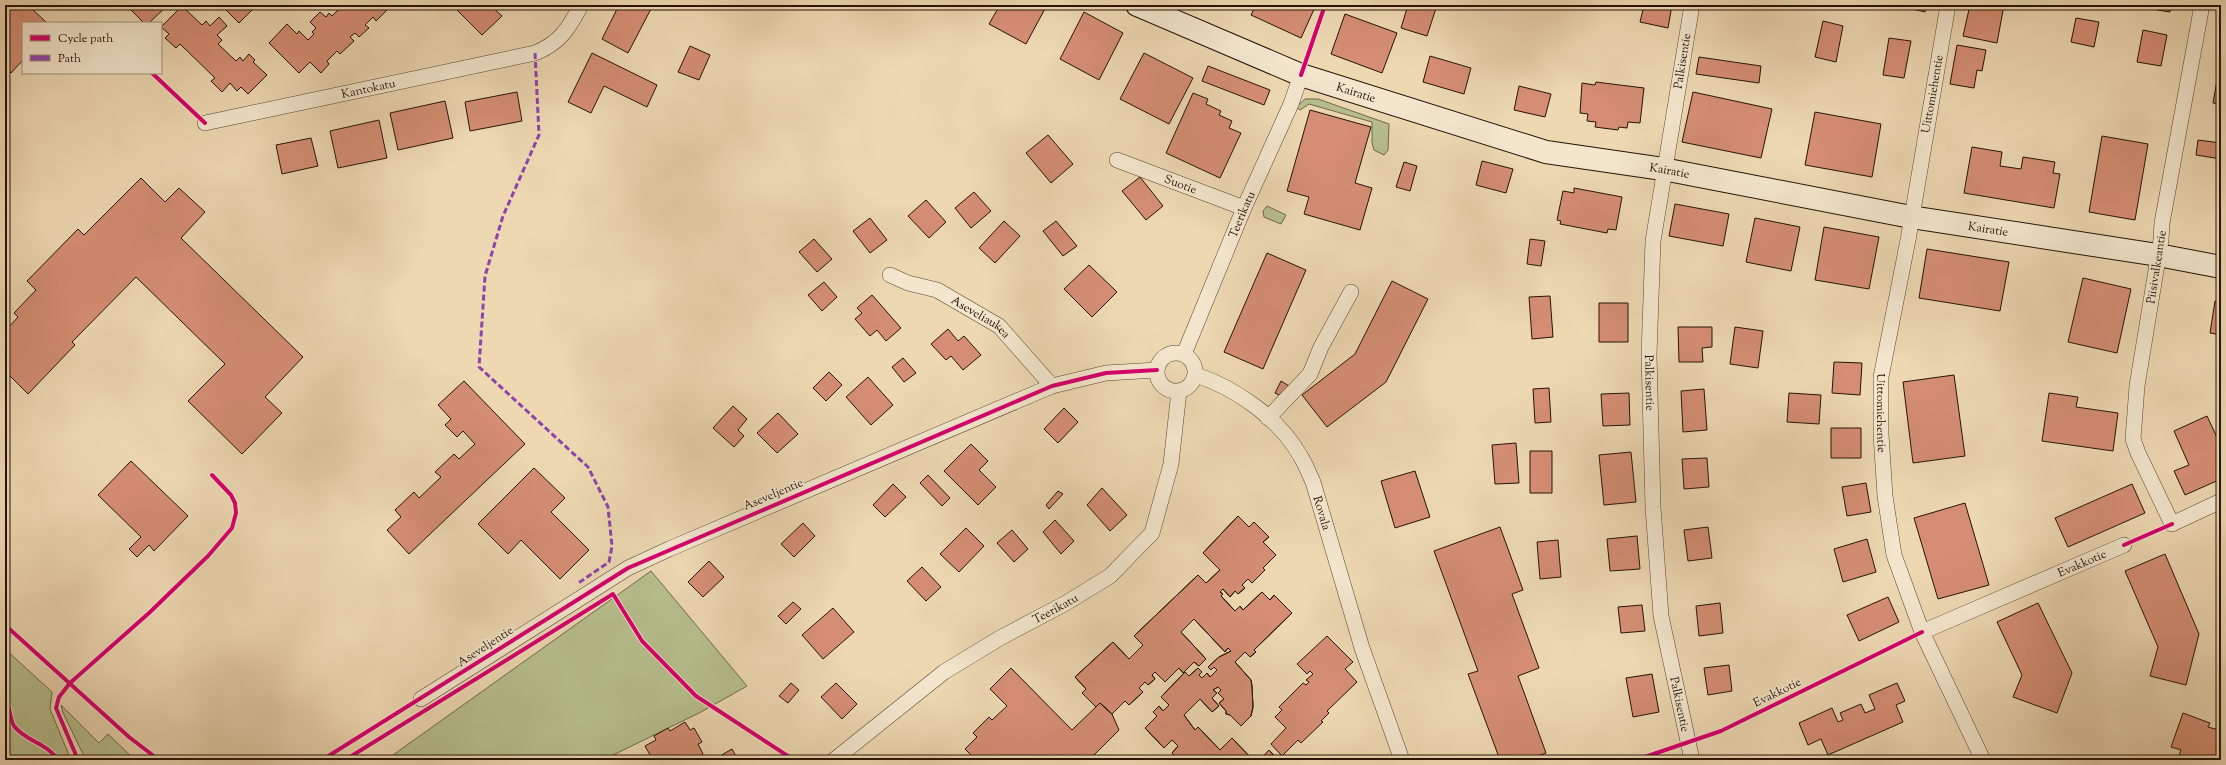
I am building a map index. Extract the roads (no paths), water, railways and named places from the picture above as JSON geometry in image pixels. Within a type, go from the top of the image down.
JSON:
[{"type":"main road","name":"Kairatie","points":[[1137,5],[1301,75],[1546,152],[1663,169],[1911,217],[2158,254],[2221,267]]},
{"type":"street","name":"Kantokatu","points":[[206,123],[535,53],[547,48],[569,29],[581,5]]},
{"type":"street","name":"Palkisentie","points":[[1692,5],[1663,169],[1652,248],[1649,355],[1653,507],[1661,616],[1692,760]]},
{"type":"street","name":"Uittomiehentie","points":[[1948,5],[1881,377],[1881,434],[1885,496],[1894,555],[1922,632],[1983,760]]},
{"type":"street","name":"Piisivalkeantie","points":[[2202,5],[2158,254],[2137,386],[2133,439],[2138,453],[2172,524],[2221,501]]},
{"type":"street","name":"Teerikatu","points":[[1184,354],[1244,208],[1291,104],[1301,75]]},
{"type":"street","name":"Suotie","points":[[1117,160],[1244,208]]},
{"type":"street","name":"Aseveliaukea","points":[[890,275],[908,283],[937,290],[999,326],[1052,386]]},
{"type":"street","points":[[1268,418],[1310,374],[1321,347],[1351,292]]},
{"type":"street","points":[[1178,353],[1184,354],[1192,360],[1196,375],[1190,386],[1179,391],[1173,391],[1163,386],[1159,381],[1157,370],[1159,364],[1167,356],[1178,353]]},
{"type":"street","name":"Aseveljentie","points":[[421,699],[628,568],[1052,386],[1106,373],[1157,370]]},
{"type":"street","name":"Rovala","points":[[1196,375],[1213,381],[1249,403],[1279,427],[1301,456],[1313,482],[1362,648],[1402,760]]},
{"type":"street","name":"Teerikatu","points":[[834,760],[944,672],[1000,638],[1066,603],[1110,576],[1152,533],[1171,464],[1179,391]]},
{"type":"street","name":"Evakkotie","points":[[1922,632],[2124,545]]}]
